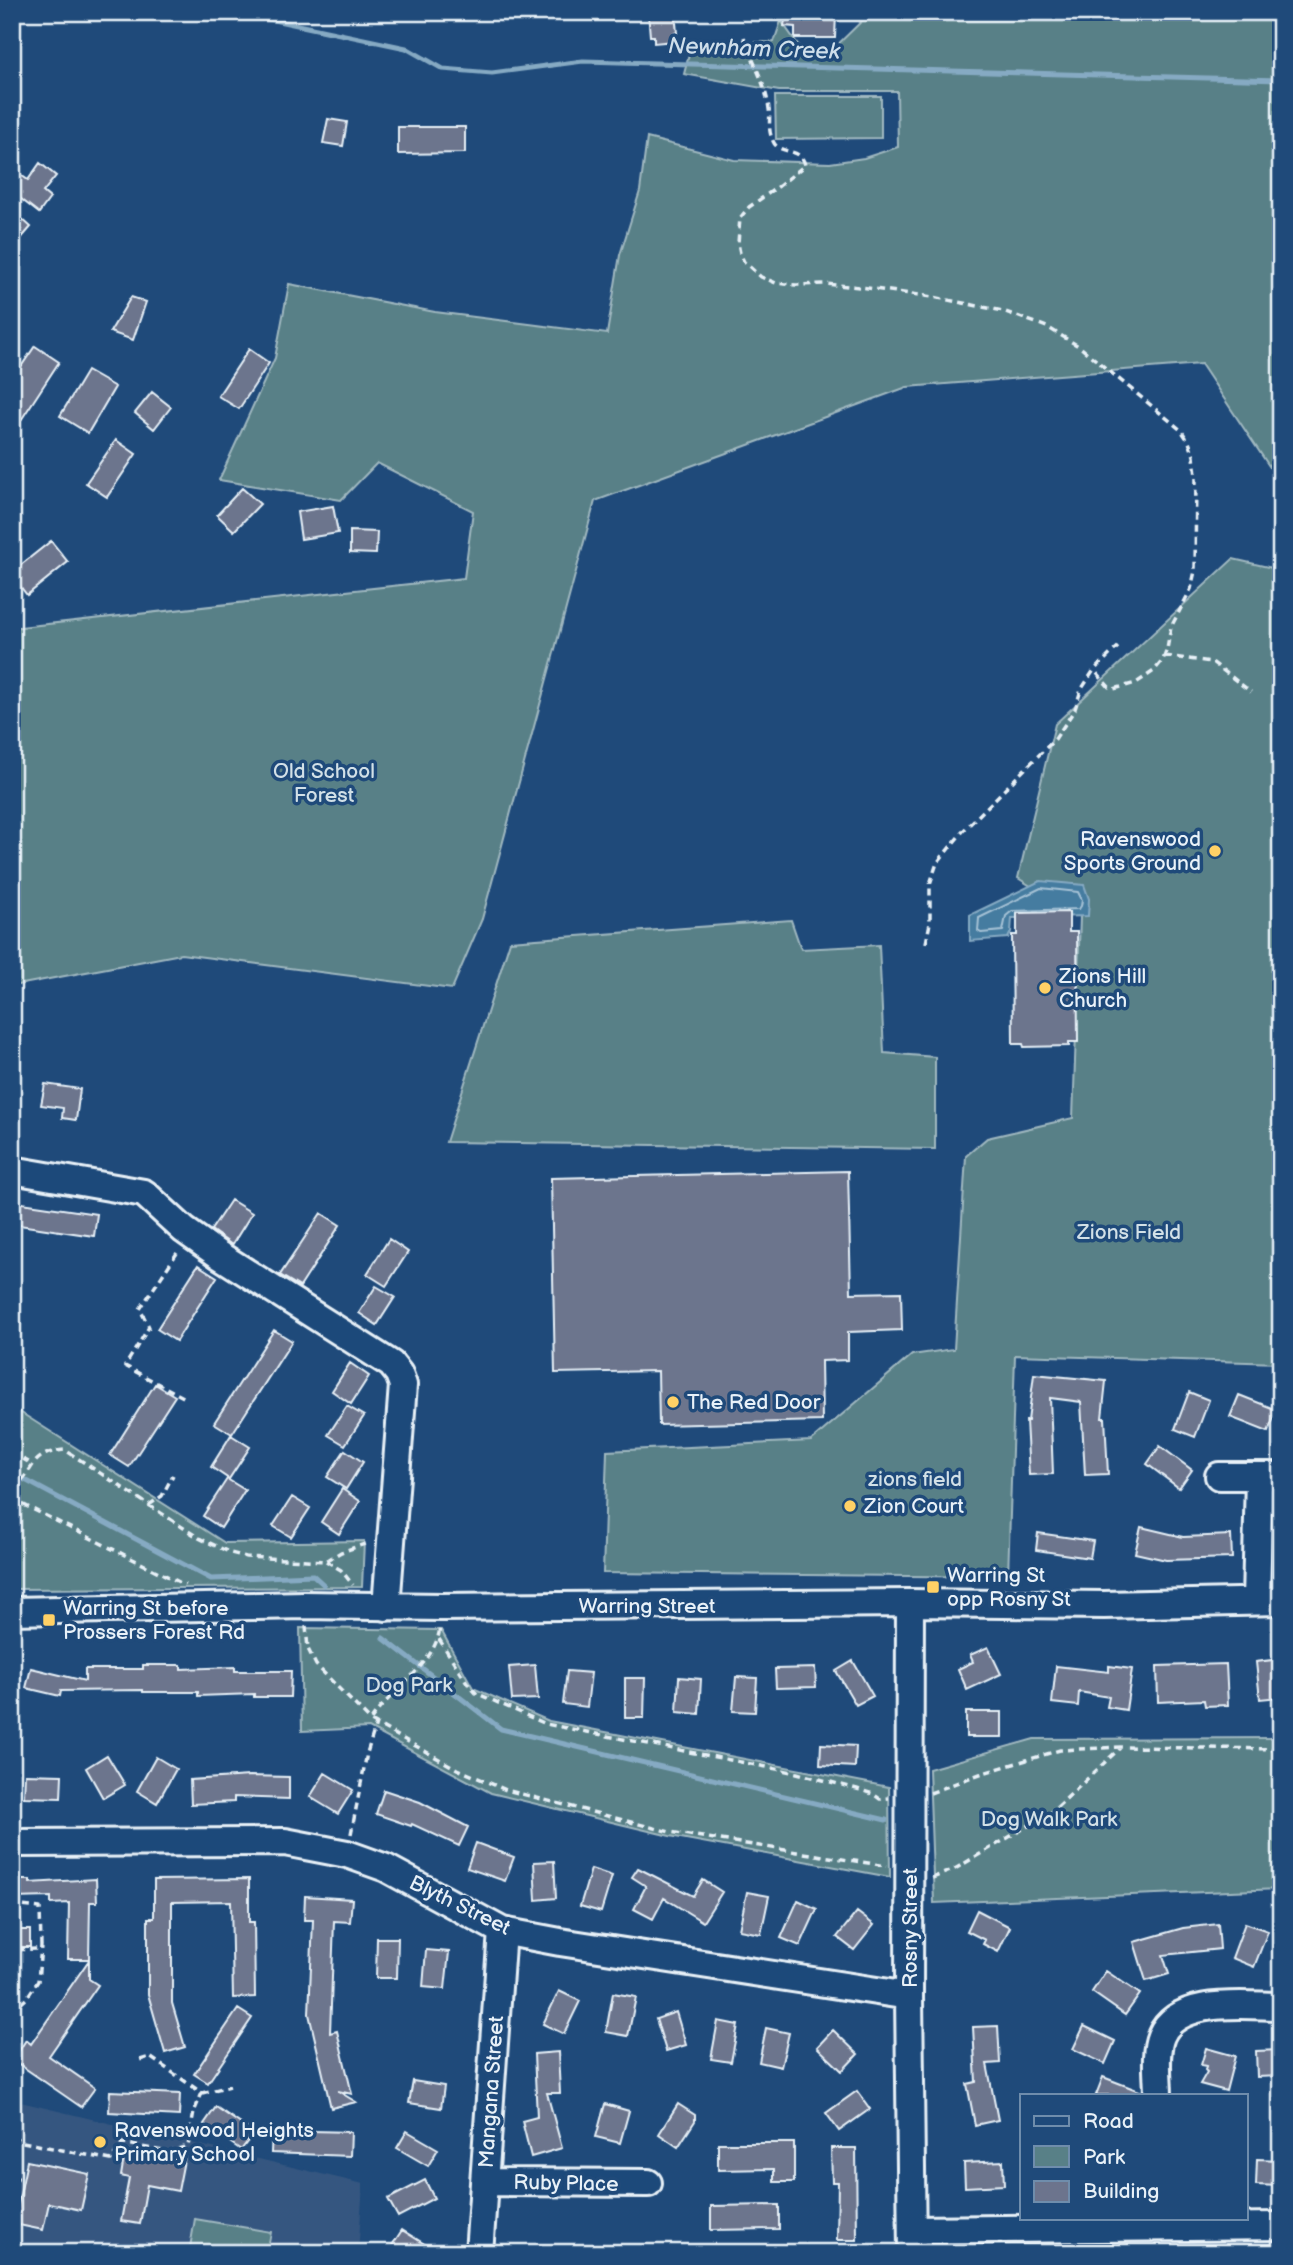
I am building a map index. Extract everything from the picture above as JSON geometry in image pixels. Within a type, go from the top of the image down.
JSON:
[{"type":"street","points":[[12,1170],[144,1193],[190,1234],[219,1255],[391,1364],[399,1374],[402,1385],[386,1607]]},
{"type":"street","points":[[1219,1476],[1270,1476],[1268,1601]]},
{"type":"street","name":"Warring Street","points":[[12,1611],[304,1605],[1104,1605],[1268,1601]]},
{"type":"street","name":"Rosny Street","points":[[910,1603],[909,1996],[912,2241]]},
{"type":"street","name":"Blyth Street","points":[[12,1843],[285,1842],[347,1854],[386,1868],[502,1931],[909,1996]]},
{"type":"street","name":"Mangana Street","points":[[479,2253],[502,1931]]},
{"type":"street","points":[[1158,2094],[1157,2061],[1161,2035],[1175,2018],[1197,2007],[1281,2006]]},
{"type":"street","name":"Ruby Place","points":[[485,2182],[648,2183]]},
{"type":"street","points":[[912,2241],[1158,2222],[1281,2226]]},
{"type":"path","points":[[744,37],[763,87],[770,112],[768,124],[774,144],[778,148],[802,156],[804,165],[749,207],[740,218],[738,243],[744,262],[761,277],[776,283],[860,287],[933,297],[1003,311],[1047,327],[1080,346],[1181,430],[1189,442],[1196,475],[1195,571],[1191,589],[1171,627],[1165,656],[1154,671],[1145,677],[1114,689],[1094,670]]},
{"type":"path","points":[[926,943],[930,923],[930,884],[937,863],[964,830],[1055,739],[1075,709],[1081,690],[1094,670],[1118,647]]},
{"type":"path","points":[[1165,656],[1212,662],[1251,692]]},
{"type":"path","points":[[185,1398],[125,1366],[149,1327],[140,1309],[190,1234]]},
{"type":"path","points":[[12,1488],[18,1485],[36,1459],[51,1451],[65,1450],[199,1538],[231,1553],[326,1561],[341,1552],[367,1544],[391,1541]]},
{"type":"path","points":[[12,1453],[33,1464]]},
{"type":"path","points":[[148,1505],[162,1496],[173,1475]]},
{"type":"path","points":[[12,1499],[185,1584],[200,1608]]},
{"type":"path","points":[[304,1605],[308,1649],[316,1665],[371,1721],[480,1781],[633,1824],[911,1877],[953,1870],[1052,1812],[1121,1746]]},
{"type":"path","points":[[371,1721],[381,1706],[424,1661],[439,1639],[442,1607]]},
{"type":"path","points":[[439,1639],[476,1693],[546,1724],[797,1773],[873,1794],[880,1799],[893,1797],[909,1801],[980,1774],[1060,1750],[1121,1746],[1281,1749]]},
{"type":"path","points":[[347,1854],[367,1753],[376,1724]]},
{"type":"path","points":[[12,1905],[40,1908],[41,1947],[38,1981],[26,1999],[12,2012]]},
{"type":"path","points":[[12,1950],[41,1947]]},
{"type":"path","points":[[136,2061],[150,2057],[202,2093],[230,2086]]},
{"type":"path","points":[[12,2136],[23,2142],[111,2160],[122,2143],[168,2152],[188,2146],[194,2112],[202,2093]]},
{"type":"path","points":[[12,2177],[21,2179]]},
{"type":"shaded area","name":"Ravenswood Heights Primary School","points":[[12,2100],[363,2184],[358,2253],[12,2253]]},
{"type":"green space","name":"Old School Forest","points":[[871,12],[1281,12],[1281,484],[1201,364],[907,387],[595,501],[482,919],[452,989],[181,954],[12,986],[12,628],[464,578],[473,511],[377,463],[341,500],[219,480],[275,358],[289,284],[435,312],[607,334],[620,255],[640,191],[647,138],[734,160],[830,163],[864,158],[898,147],[897,91],[779,91],[684,74],[692,43],[774,42],[781,21],[807,57],[827,55]]},
{"type":"green space","points":[[775,96],[881,96],[881,138],[776,139]]},
{"type":"green space","name":"Zions Field","points":[[1233,559],[1281,570],[1281,1363],[1015,1355],[1008,1577],[603,1573],[607,1451],[811,1441],[912,1355],[954,1349],[966,1156],[987,1138],[1073,1118],[1080,917],[1018,878],[1055,724]]},
{"type":"green space","points":[[791,920],[801,949],[879,945],[884,1053],[935,1057],[935,1149],[446,1142],[510,941]]},
{"type":"green space","points":[[12,1407],[225,1543],[364,1541],[362,1587],[12,1589]]},
{"type":"green space","name":"Dog Park","points":[[300,1628],[441,1630],[473,1688],[549,1721],[889,1787],[890,1877],[670,1836],[491,1793],[369,1728],[302,1731]]},
{"type":"green space","name":"Dog Walk Park","points":[[1281,1738],[1281,1889],[934,1903],[929,1769],[1034,1739]]},
{"type":"green space","points":[[195,2219],[271,2232],[267,2253],[189,2253]]},
{"type":"water","points":[[1040,881],[1084,885],[1089,899],[1088,916],[1012,918],[1008,938],[970,941],[970,915]]},
{"type":"building","points":[[648,12],[675,12],[677,33],[673,33],[674,41],[654,43],[654,36],[650,36]]},
{"type":"building","points":[[786,12],[836,12],[835,38],[795,38],[795,27],[784,26]]},
{"type":"building","points":[[328,119],[347,122],[343,146],[323,143]]},
{"type":"building","points":[[398,127],[465,127],[465,153],[398,154]]},
{"type":"building","points":[[40,163],[56,176],[43,192],[50,198],[39,213],[12,192],[12,180],[18,173],[28,180]]},
{"type":"building","points":[[20,217],[31,227],[12,249],[12,226]]},
{"type":"building","points":[[131,297],[146,302],[133,340],[110,332]]},
{"type":"building","points":[[35,346],[59,362],[12,434],[12,380]]},
{"type":"building","points":[[249,349],[269,363],[239,409],[218,396]]},
{"type":"building","points":[[87,371],[115,387],[88,433],[60,416]]},
{"type":"building","points":[[152,392],[171,407],[154,429],[135,413]]},
{"type":"building","points":[[116,440],[136,454],[107,497],[86,483]]},
{"type":"building","points":[[242,488],[260,504],[234,531],[217,515]]},
{"type":"building","points":[[333,506],[338,533],[301,539],[297,512]]},
{"type":"building","points":[[350,531],[377,532],[376,554],[350,553]]},
{"type":"building","points":[[51,541],[68,562],[27,595],[12,576],[12,572]]},
{"type":"building","name":"Zions Hill Church","points":[[1069,912],[1069,932],[1077,932],[1078,1042],[1069,1042],[1069,1046],[1024,1047],[1023,1044],[1013,1044],[1012,935],[1017,935],[1017,913]]},
{"type":"building","points":[[45,1084],[80,1089],[76,1120],[62,1118],[63,1108],[41,1105]]},
{"type":"building","points":[[848,1171],[851,1293],[901,1292],[902,1330],[848,1332],[848,1360],[821,1361],[822,1421],[659,1425],[658,1371],[555,1373],[551,1178]]},
{"type":"building","points":[[231,1200],[252,1213],[232,1245],[211,1230]]},
{"type":"building","points":[[15,1202],[97,1214],[94,1236],[12,1224]]},
{"type":"building","points":[[321,1213],[340,1225],[300,1287],[280,1275]]},
{"type":"building","points":[[389,1239],[408,1252],[386,1286],[367,1274]]},
{"type":"building","points":[[198,1265],[217,1277],[176,1341],[157,1329]]},
{"type":"building","points":[[376,1286],[395,1297],[377,1325],[359,1313]]},
{"type":"building","points":[[274,1330],[292,1341],[232,1434],[214,1423]]},
{"type":"building","points":[[350,1363],[369,1376],[351,1404],[332,1391]]},
{"type":"building","points":[[1034,1374],[1106,1381],[1102,1418],[1105,1418],[1108,1474],[1085,1475],[1081,1402],[1050,1398],[1053,1474],[1029,1475],[1026,1421]]},
{"type":"building","points":[[155,1384],[175,1396],[129,1467],[110,1455]]},
{"type":"building","points":[[1189,1392],[1209,1400],[1195,1437],[1175,1429]]},
{"type":"building","points":[[1239,1395],[1277,1410],[1268,1432],[1230,1417]]},
{"type":"building","points":[[347,1406],[364,1416],[345,1445],[328,1435]]},
{"type":"building","points":[[231,1435],[250,1447],[229,1479],[211,1467]]},
{"type":"building","points":[[1160,1446],[1192,1470],[1179,1488],[1147,1464]]},
{"type":"building","points":[[345,1450],[363,1462],[346,1489],[327,1477]]},
{"type":"building","points":[[227,1479],[245,1490],[221,1528],[203,1516]]},
{"type":"building","points":[[342,1489],[360,1501],[339,1534],[321,1522]]},
{"type":"building","points":[[292,1497],[310,1508],[291,1537],[273,1526]]},
{"type":"building","points":[[1141,1527],[1183,1537],[1231,1535],[1232,1558],[1166,1560],[1135,1553]]},
{"type":"building","points":[[1038,1533],[1093,1541],[1090,1558],[1036,1550]]},
{"type":"building","points":[[988,1647],[1001,1674],[967,1690],[958,1669],[973,1662],[970,1655]]},
{"type":"building","points":[[1281,1659],[1281,1697],[1260,1699],[1256,1662]]},
{"type":"building","points":[[853,1661],[873,1696],[856,1705],[836,1671]]},
{"type":"building","points":[[1226,1664],[1228,1705],[1205,1706],[1204,1700],[1158,1702],[1157,1666]]},
{"type":"building","points":[[143,1665],[181,1665],[181,1669],[235,1667],[235,1671],[291,1671],[290,1697],[254,1697],[254,1694],[198,1696],[198,1692],[143,1690],[61,1691],[60,1696],[26,1688],[31,1668],[85,1681],[85,1669],[143,1669]]},
{"type":"building","points":[[535,1665],[538,1699],[512,1700],[509,1667]]},
{"type":"building","points":[[1056,1666],[1109,1672],[1109,1666],[1132,1669],[1126,1710],[1107,1707],[1109,1697],[1079,1692],[1078,1706],[1052,1703]]},
{"type":"building","points":[[815,1668],[816,1687],[776,1688],[775,1669]]},
{"type":"building","points":[[567,1671],[591,1673],[587,1707],[563,1704]]},
{"type":"building","points":[[679,1677],[701,1679],[699,1714],[677,1712]]},
{"type":"building","points":[[736,1677],[757,1678],[755,1712],[733,1711]]},
{"type":"building","points":[[625,1678],[645,1678],[644,1718],[625,1718]]},
{"type":"building","points":[[966,1712],[1002,1712],[1002,1737],[966,1737]]},
{"type":"building","points":[[821,1744],[856,1746],[855,1767],[820,1765]]},
{"type":"building","points":[[107,1755],[125,1785],[103,1798],[86,1768]]},
{"type":"building","points":[[156,1757],[176,1769],[157,1803],[137,1791]]},
{"type":"building","points":[[325,1773],[353,1790],[338,1814],[310,1797]]},
{"type":"building","points":[[25,1774],[62,1775],[61,1798],[24,1797]]},
{"type":"building","points":[[249,1776],[289,1777],[289,1799],[234,1797],[234,1802],[191,1804],[190,1780]]},
{"type":"building","points":[[384,1790],[420,1802],[468,1827],[459,1846],[412,1824],[411,1826],[376,1814]]},
{"type":"building","points":[[476,1843],[514,1857],[505,1881],[467,1868]]},
{"type":"building","points":[[554,1861],[556,1898],[536,1900],[534,1862]]},
{"type":"building","points":[[638,1868],[693,1896],[703,1880],[722,1892],[703,1922],[664,1898],[653,1919],[634,1909],[646,1886],[632,1877]]},
{"type":"building","points":[[591,1869],[612,1876],[601,1912],[580,1906]]},
{"type":"building","points":[[96,1879],[97,1902],[90,1902],[89,1959],[68,1959],[69,1903],[51,1904],[51,1897],[12,1898],[12,1880],[30,1880],[30,1883]]},
{"type":"building","points":[[249,1879],[249,1922],[254,1922],[255,1997],[233,1998],[231,1901],[172,1902],[172,2003],[185,2047],[165,2053],[148,1994],[148,1918],[154,1918],[154,1880]]},
{"type":"building","points":[[747,1892],[769,1896],[761,1934],[739,1930]]},
{"type":"building","points":[[305,1896],[352,1899],[350,1922],[334,1921],[330,2033],[337,2031],[352,2094],[338,2091],[356,2102],[331,2108],[309,2014],[313,1920],[304,1920]]},
{"type":"building","points":[[798,1900],[817,1909],[800,1946],[781,1938]]},
{"type":"building","points":[[977,1910],[1010,1927],[998,1952],[983,1944],[985,1940],[967,1931]]},
{"type":"building","points":[[857,1912],[874,1925],[854,1950],[837,1937]]},
{"type":"building","points":[[1245,1923],[1268,1931],[1254,1967],[1232,1958]]},
{"type":"building","points":[[1218,1924],[1220,1949],[1163,1955],[1169,1974],[1146,1981],[1134,1942],[1183,1928]]},
{"type":"building","points":[[12,1930],[30,1930],[30,1947],[12,1947]]},
{"type":"building","points":[[377,1938],[398,1938],[397,1978],[376,1978]]},
{"type":"building","points":[[426,1950],[449,1952],[445,1989],[423,1987]]},
{"type":"building","points":[[89,1960],[89,1979],[98,1985],[49,2056],[95,2088],[81,2107],[13,2060],[26,2040],[31,2044]]},
{"type":"building","points":[[1106,1971],[1140,1994],[1125,2015],[1092,1992]]},
{"type":"building","points":[[559,1991],[580,2001],[564,2034],[543,2024]]},
{"type":"building","points":[[613,1993],[636,1997],[628,2036],[606,2032]]},
{"type":"building","points":[[238,2009],[252,2018],[208,2083],[194,2074]]},
{"type":"building","points":[[676,2012],[686,2045],[666,2051],[656,2019]]},
{"type":"building","points":[[718,2021],[738,2025],[731,2062],[711,2059]]},
{"type":"building","points":[[998,2026],[1000,2063],[987,2064],[998,2120],[975,2125],[967,2084],[976,2082],[973,2027]]},
{"type":"building","points":[[1084,2026],[1115,2041],[1105,2064],[1073,2049]]},
{"type":"building","points":[[766,2028],[789,2033],[781,2067],[759,2062]]},
{"type":"building","points":[[833,2030],[858,2054],[842,2071],[817,2047]]},
{"type":"building","points":[[1206,2048],[1235,2056],[1226,2091],[1200,2084],[1207,2072],[1206,2066],[1201,2065]]},
{"type":"building","points":[[1281,2050],[1281,2076],[1257,2077],[1256,2051]]},
{"type":"building","points":[[558,2052],[560,2093],[547,2093],[562,2148],[531,2157],[522,2121],[537,2117],[534,2054]]},
{"type":"building","points":[[1103,2077],[1142,2092],[1142,2094],[1096,2094]]},
{"type":"building","points":[[413,2081],[444,2086],[441,2108],[409,2103]]},
{"type":"building","points":[[110,2091],[180,2094],[179,2116],[109,2112]]},
{"type":"building","points":[[857,2091],[870,2109],[839,2131],[826,2113]]},
{"type":"building","points":[[605,2104],[629,2111],[620,2143],[596,2137]]},
{"type":"building","points":[[678,2104],[695,2115],[695,2121],[678,2147],[659,2134]]},
{"type":"building","points":[[216,2107],[254,2133],[241,2150],[204,2124]]},
{"type":"building","points":[[272,2130],[351,2132],[350,2156],[271,2153]]},
{"type":"building","points":[[407,2131],[438,2149],[428,2166],[397,2148]]},
{"type":"building","points":[[718,2143],[794,2143],[794,2182],[774,2182],[774,2169],[718,2170]]},
{"type":"building","points":[[831,2148],[856,2148],[857,2240],[837,2240],[838,2182],[832,2182]]},
{"type":"building","points":[[186,2150],[178,2191],[147,2185],[140,2224],[121,2221],[129,2178],[121,2176],[125,2151],[176,2160],[176,2164]]},
{"type":"building","points":[[1257,2159],[1281,2160],[1281,2186],[1256,2185]]},
{"type":"building","points":[[27,2161],[89,2174],[81,2210],[49,2203],[43,2230],[14,2224]]},
{"type":"building","points":[[1003,2161],[1004,2185],[965,2187],[964,2163]]},
{"type":"building","points":[[425,2180],[434,2198],[398,2217],[388,2199]]},
{"type":"building","points":[[779,2205],[779,2229],[711,2230],[711,2206]]},
{"type":"building","points":[[402,2230],[439,2253],[387,2253]]},
{"type":"waterway","name":"Newnham Creek","points":[[236,12],[406,48],[443,69],[492,73],[583,61],[1281,80]]},
{"type":"waterway","points":[[12,1473],[211,1579],[313,1575],[324,1585]]},
{"type":"waterway","points":[[383,1638],[501,1729],[886,1820]]},
{"type":"place","name":"Ravenswood Sports Ground","points":[[1215,851]]},
{"type":"place","name":"Zions Hill Church","points":[[1045,988]]},
{"type":"place","name":"The Red Door","points":[[673,1402]]},
{"type":"place","name":"Zion Court","points":[[850,1506]]},
{"type":"place","name":"Warring St opp Rosny St","points":[[933,1587]]},
{"type":"place","name":"Warring St before Prossers Forest Rd","points":[[49,1620]]},
{"type":"place","name":"Ravenswood Heights Primary School","points":[[100,2142]]},
{"type":"park label","name":"zions field","points":[[915,1479]]}]
